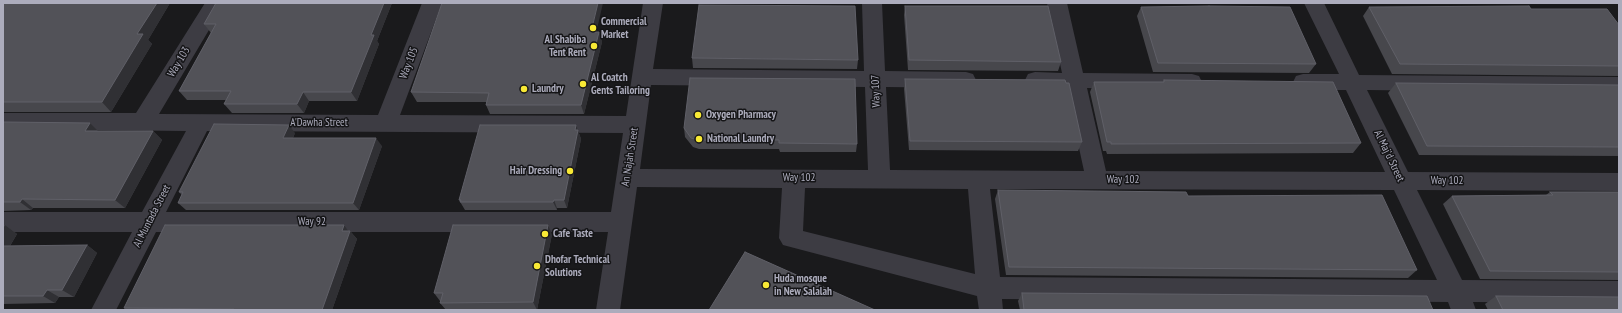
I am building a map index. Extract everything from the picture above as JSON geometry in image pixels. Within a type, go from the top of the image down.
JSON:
[{"type":"street","name":"Way 103","points":[[143,121],[215,3]]},
{"type":"street","name":"Way 105","points":[[386,123],[432,3]]},
{"type":"street","name":"An Najah Street","points":[[608,310],[653,3]]},
{"type":"street","name":"Way 107","points":[[872,3],[879,179]]},
{"type":"street","points":[[1056,3],[1097,180]]},
{"type":"street","name":"Al Maj'd Street","points":[[1314,3],[1459,300]]},
{"type":"street","points":[[642,77],[987,80]]},
{"type":"street","points":[[1019,80],[1210,82]]},
{"type":"street","points":[[1281,82],[1619,85]]},
{"type":"street","name":"A'Dawha Street","points":[[3,121],[635,125]]},
{"type":"street","name":"Al Muntada Street","points":[[104,310],[201,122]]},
{"type":"street","name":"Way 102","points":[[627,178],[1619,182]]},
{"type":"street","points":[[794,178],[791,238],[990,299],[1459,300],[1619,292]]},
{"type":"street","points":[[978,179],[990,299]]},
{"type":"street","name":"Way 92","points":[[3,222],[620,222]]},
{"type":"building","points":[[3,3],[157,3],[137,34],[143,34],[102,102],[3,102]]},
{"type":"building","points":[[216,3],[384,3],[371,35],[374,35],[351,92],[303,92],[297,104],[224,104],[231,91],[179,91],[216,24],[204,24]]},
{"type":"building","points":[[442,3],[598,3],[591,32],[599,32],[581,105],[486,105],[489,93],[411,92]]},
{"type":"building","points":[[699,5],[855,6],[858,60],[692,58]]},
{"type":"building","points":[[905,6],[1048,6],[1061,62],[909,60]]},
{"type":"building","points":[[1529,6],[1531,9],[1607,9],[1619,25],[1619,66],[1400,64],[1369,7]]},
{"type":"building","points":[[1141,7],[1290,7],[1316,64],[1158,63]]},
{"type":"building","points":[[690,78],[855,79],[857,144],[779,143],[779,140],[698,140],[691,138],[684,128]]},
{"type":"building","points":[[905,79],[1065,80],[1066,83],[1069,83],[1082,142],[910,141]]},
{"type":"building","points":[[1164,80],[1333,82],[1361,143],[1111,144],[1111,142],[1107,142],[1094,82],[1164,82]]},
{"type":"building","points":[[1396,83],[1619,85],[1619,147],[1427,146]]},
{"type":"building","points":[[3,122],[90,123],[85,131],[153,131],[115,200],[22,199],[20,202],[3,202]]},
{"type":"building","points":[[214,124],[289,125],[283,138],[376,138],[353,203],[178,203],[183,192],[179,192]]},
{"type":"building","points":[[480,125],[576,125],[575,130],[578,130],[564,200],[554,200],[553,202],[460,202],[461,200],[459,200]]},
{"type":"building","points":[[998,190],[1186,192],[1188,196],[1382,195],[1417,270],[1009,267]]},
{"type":"building","points":[[1550,192],[1619,192],[1619,272],[1490,271],[1452,196],[1553,195]]},
{"type":"building","points":[[165,225],[344,225],[342,231],[350,231],[322,310],[124,308]]},
{"type":"building","points":[[453,225],[548,225],[533,302],[440,303],[443,293],[434,293]]},
{"type":"building","points":[[87,245],[62,290],[47,290],[43,296],[3,296],[3,246]]},
{"type":"building","name":"Huda mosque in New Salalah","points":[[745,252],[875,310],[709,310]]},
{"type":"building","points":[[1022,293],[1427,296],[1433,310],[1024,310]]},
{"type":"building","points":[[1496,296],[1619,297],[1619,310],[1503,310]]},
{"type":"place","name":"Commercial Market","points":[[593,28]]},
{"type":"place","name":"Al Shabiba Tent Rent","points":[[594,46]]},
{"type":"place","name":"Al Coatch Gents Tailoring","points":[[583,84]]},
{"type":"place","name":"Laundry","points":[[524,89]]},
{"type":"place","name":"Oxygen Pharmacy","points":[[698,115]]},
{"type":"place","name":"National Laundry","points":[[699,139]]},
{"type":"place","name":"Hair Dressing","points":[[570,171]]},
{"type":"place","name":"Cafe Taste","points":[[545,234]]},
{"type":"place","name":"Dhofar Technical Solutions","points":[[537,266]]},
{"type":"place","name":"Huda mosque in New Salalah","points":[[766,285]]}]
